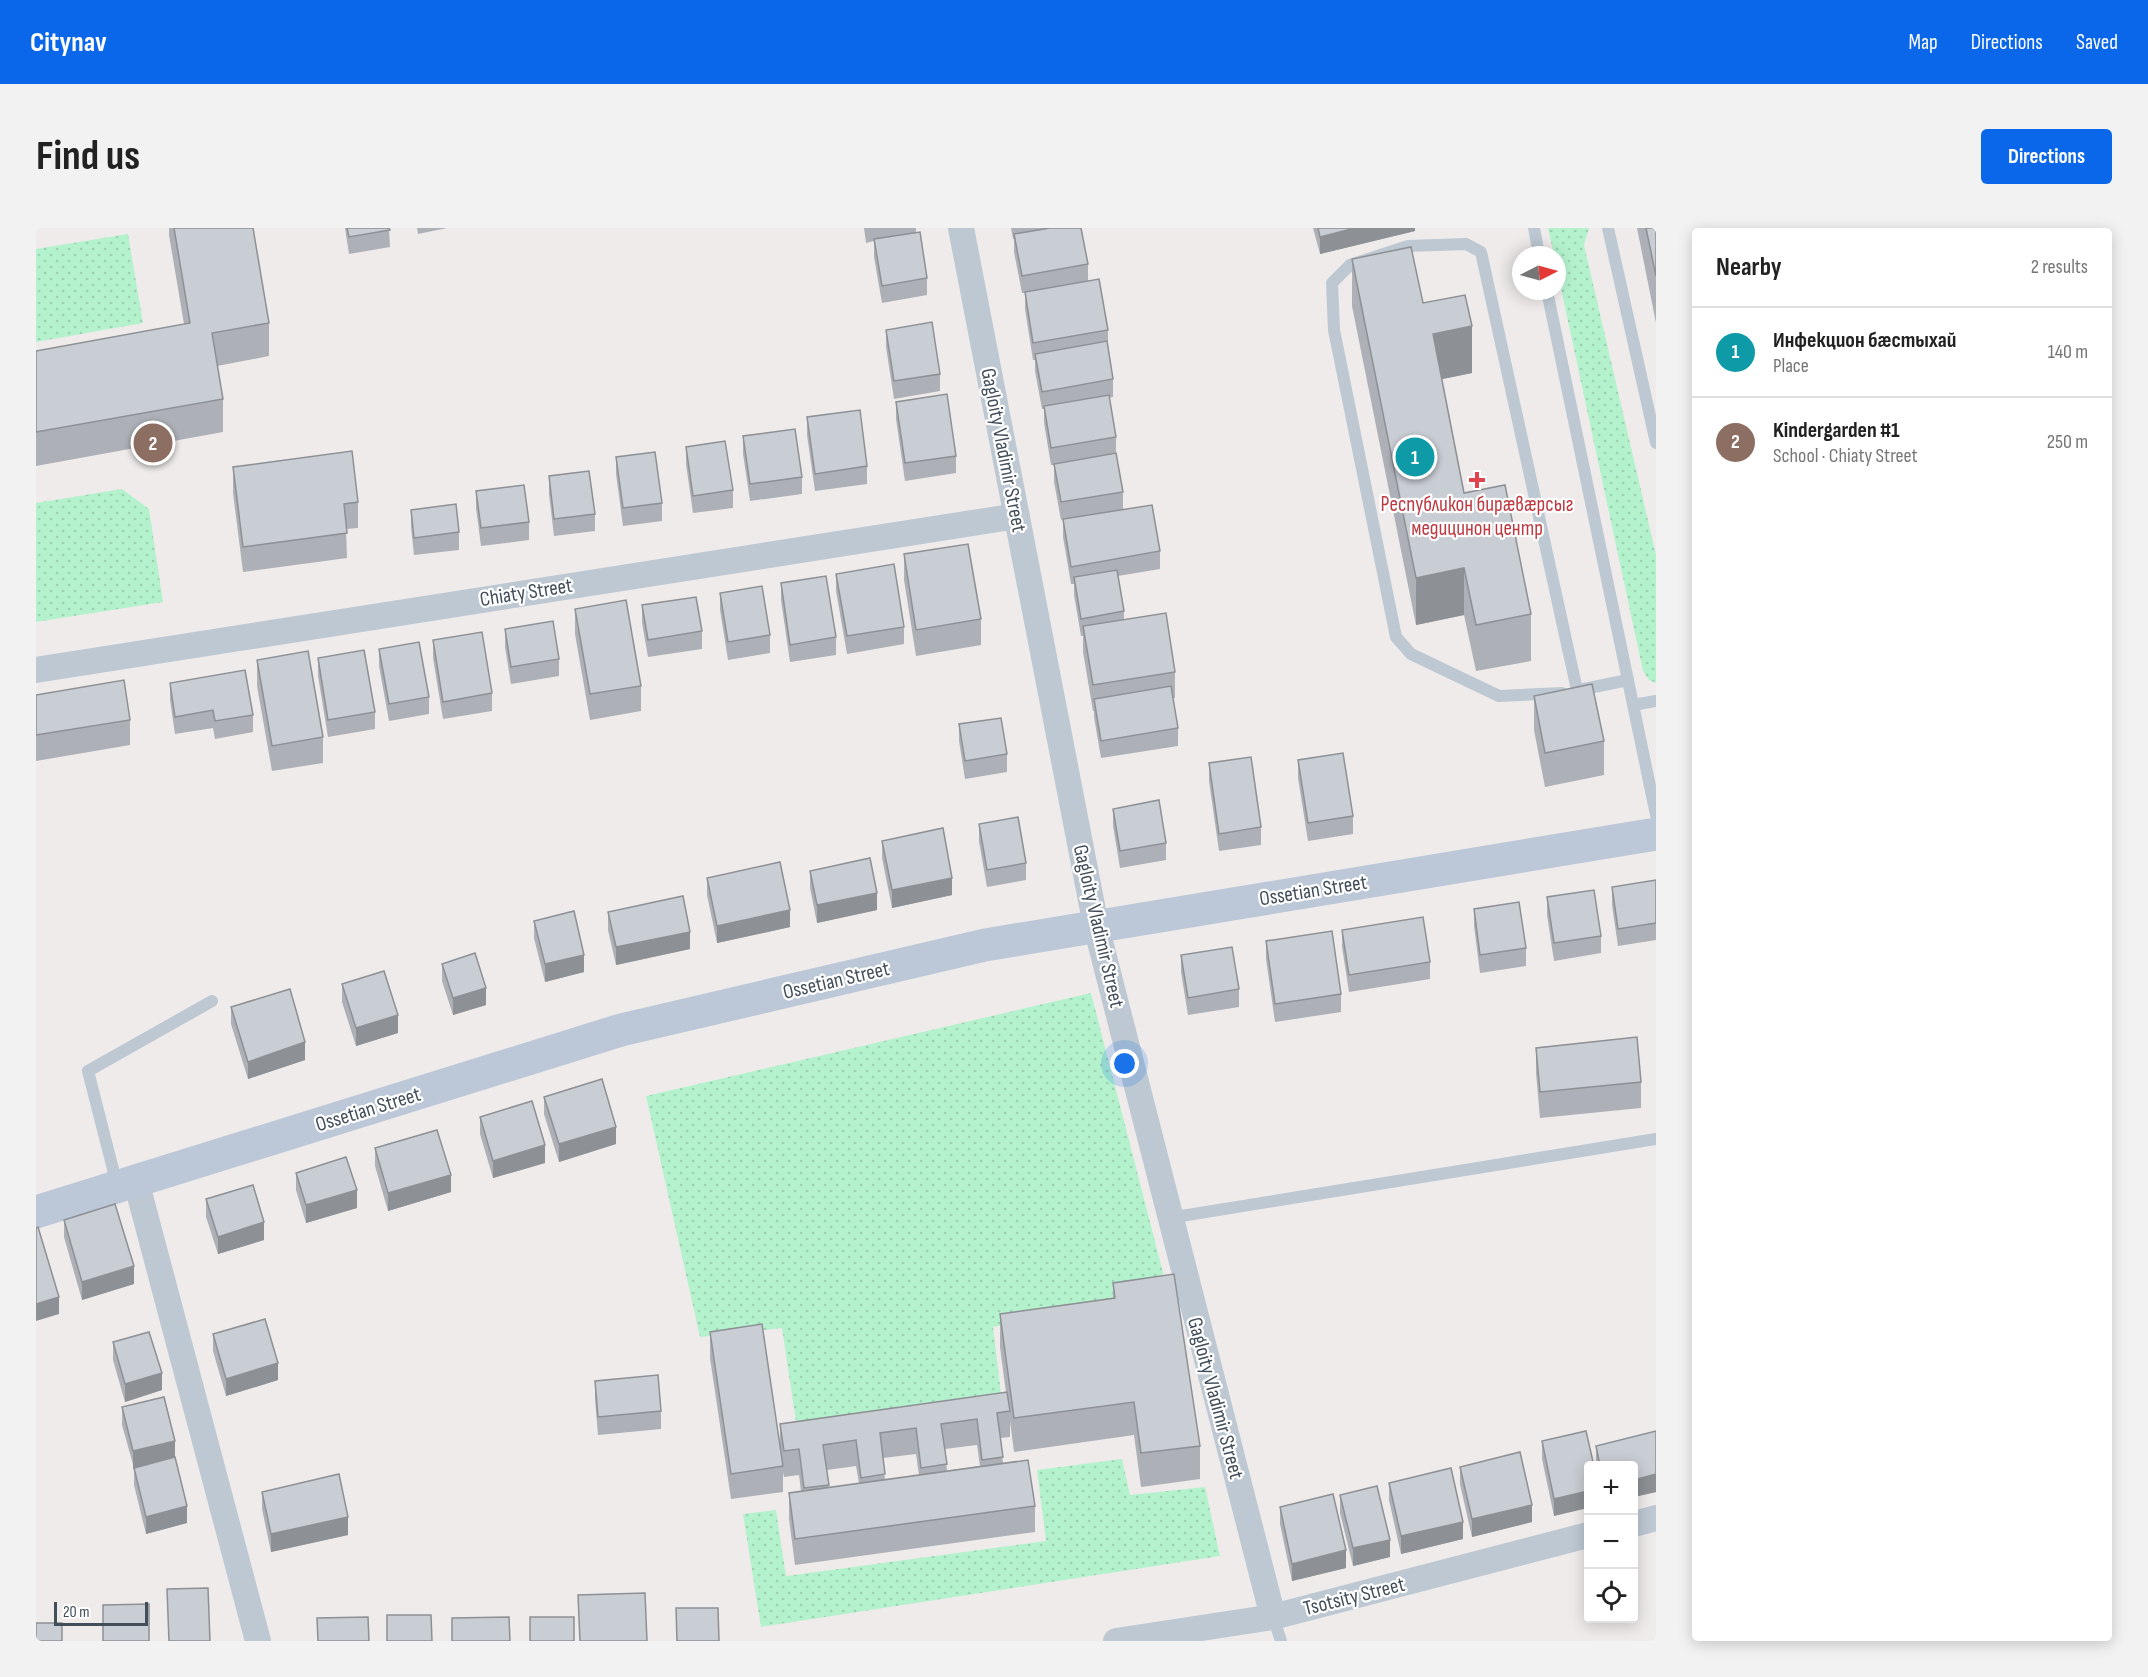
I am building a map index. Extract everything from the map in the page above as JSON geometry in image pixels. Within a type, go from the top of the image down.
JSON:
[{"type":"street","name":"Gagloity Vladimir Street","points":[[961,228],[1096,926],[1273,1617]]},
{"type":"street","name":"Chiaty Street","points":[[36,670],[1017,516]]},
{"type":"street","name":"Ossetian Street","points":[[36,1212],[621,1030],[985,945],[1656,834]]},
{"type":"street","points":[[127,1184],[258,1641]]},
{"type":"street","points":[[1638,1523],[1656,1518]]},
{"type":"street","name":"Tsotsity Street","points":[[1116,1641],[1273,1617],[1584,1536]]},
{"type":"lane","points":[[1534,228],[1537,246]]},
{"type":"lane","points":[[1608,228],[1656,443]]},
{"type":"lane","points":[[1577,690],[1481,252],[1466,244],[1408,246],[1350,265],[1332,283],[1334,330],[1396,637],[1411,654],[1499,696],[1577,690],[1628,680]]},
{"type":"lane","points":[[1549,300],[1656,815]]},
{"type":"lane","points":[[1633,705],[1656,701]]},
{"type":"lane","points":[[127,1184],[88,1071],[212,1001]]},
{"type":"lane","points":[[1169,1218],[1656,1139]]},
{"type":"lane","points":[[1273,1617],[1281,1641]]},
{"type":"green space","points":[[1548,228],[1589,228],[1584,245],[1656,555],[1656,683],[1649,680],[1643,671],[1563,300],[1566,300],[1566,246],[1552,246]]},
{"type":"green space","points":[[128,234],[143,323],[36,342],[36,249]]},
{"type":"green space","points":[[122,489],[149,509],[163,602],[36,622],[36,503]]},
{"type":"green space","points":[[1091,993],[1168,1292],[993,1327],[1001,1394],[796,1422],[782,1328],[700,1337],[646,1096]]},
{"type":"green space","points":[[1122,1459],[1130,1495],[1205,1487],[1220,1556],[761,1627],[743,1514],[776,1510],[786,1576],[1046,1541],[1037,1470]]},
{"type":"building","points":[[174,228],[253,228],[269,323],[212,333],[223,399],[36,432],[36,351],[190,323]]},
{"type":"building","points":[[347,228],[389,228],[390,230],[349,237]]},
{"type":"building","points":[[1050,228],[1081,228],[1088,264],[1022,276],[1014,234]]},
{"type":"building","points":[[1318,228],[1355,228],[1320,237]]},
{"type":"building","points":[[1646,228],[1656,228],[1656,276]]},
{"type":"building","points":[[920,232],[927,278],[882,286],[874,239]]},
{"type":"building","points":[[1411,247],[1423,303],[1465,295],[1472,326],[1433,334],[1464,493],[1505,485],[1531,614],[1476,625],[1464,568],[1416,578],[1352,259]]},
{"type":"building","points":[[1099,279],[1108,330],[1033,343],[1025,292]]},
{"type":"building","points":[[932,322],[940,374],[894,381],[886,330]]},
{"type":"building","points":[[1107,341],[1113,379],[1042,392],[1035,354]]},
{"type":"building","points":[[947,394],[956,456],[905,463],[896,402]]},
{"type":"building","points":[[1109,395],[1116,437],[1051,448],[1044,406]]},
{"type":"building","points":[[860,410],[867,466],[815,474],[807,417]]},
{"type":"building","points":[[795,429],[802,477],[750,484],[743,436]]},
{"type":"building","points":[[725,441],[733,490],[693,496],[686,447]]},
{"type":"building","points":[[352,451],[358,502],[344,504],[347,533],[243,547],[233,467]]},
{"type":"building","points":[[655,452],[662,503],[623,508],[616,457]]},
{"type":"building","points":[[1116,453],[1123,492],[1061,502],[1054,464]]},
{"type":"building","points":[[589,471],[595,514],[554,519],[549,476]]},
{"type":"building","points":[[524,485],[529,522],[481,528],[476,491]]},
{"type":"building","points":[[456,504],[459,532],[414,538],[411,510]]},
{"type":"building","points":[[1152,505],[1160,551],[1071,567],[1063,519]]},
{"type":"building","points":[[968,544],[981,619],[916,630],[904,554]]},
{"type":"building","points":[[894,564],[904,627],[847,636],[836,574]]},
{"type":"building","points":[[1117,570],[1124,611],[1081,619],[1074,577]]},
{"type":"building","points":[[826,576],[836,637],[790,645],[781,583]]},
{"type":"building","points":[[762,586],[770,635],[728,642],[720,593]]},
{"type":"building","points":[[696,597],[702,631],[648,640],[642,605]]},
{"type":"building","points":[[626,600],[641,686],[590,694],[575,609]]},
{"type":"building","points":[[1166,613],[1175,672],[1093,685],[1083,626]]},
{"type":"building","points":[[553,621],[559,659],[511,667],[505,629]]},
{"type":"building","points":[[482,632],[492,693],[443,702],[433,640]]},
{"type":"building","points":[[419,642],[429,697],[389,704],[379,649]]},
{"type":"building","points":[[364,650],[375,712],[328,720],[318,658]]},
{"type":"building","points":[[308,651],[323,737],[272,746],[257,660]]},
{"type":"building","points":[[245,670],[253,715],[215,721],[213,710],[175,717],[170,683]]},
{"type":"building","points":[[124,680],[130,720],[36,735],[36,695]]},
{"type":"building","points":[[1592,684],[1604,741],[1545,753],[1534,696]]},
{"type":"building","points":[[1171,686],[1178,728],[1101,741],[1094,699]]},
{"type":"building","points":[[1001,718],[1007,754],[965,761],[959,724]]},
{"type":"building","points":[[1343,753],[1353,816],[1308,823],[1298,760]]},
{"type":"building","points":[[1251,757],[1261,827],[1219,834],[1209,763]]},
{"type":"building","points":[[1159,800],[1166,843],[1120,851],[1113,809]]},
{"type":"building","points":[[1018,817],[1026,863],[987,870],[979,824]]},
{"type":"building","points":[[943,828],[952,878],[892,890],[882,841]]},
{"type":"building","points":[[870,858],[877,893],[817,905],[810,871]]},
{"type":"building","points":[[780,862],[790,910],[717,926],[707,878]]},
{"type":"building","points":[[1656,880],[1656,923],[1618,929],[1612,887]]},
{"type":"building","points":[[1594,890],[1601,936],[1554,943],[1547,897]]},
{"type":"building","points":[[683,896],[690,932],[616,947],[608,912]]},
{"type":"building","points":[[1519,902],[1526,948],[1480,955],[1474,909]]},
{"type":"building","points":[[574,911],[584,955],[545,964],[534,921]]},
{"type":"building","points":[[1423,917],[1430,962],[1349,975],[1342,930]]},
{"type":"building","points":[[1332,931],[1341,994],[1275,1004],[1266,941]]},
{"type":"building","points":[[1232,947],[1239,989],[1188,998],[1181,955]]},
{"type":"building","points":[[475,953],[486,988],[453,998],[442,964]]},
{"type":"building","points":[[384,971],[398,1015],[356,1028],[342,984]]},
{"type":"building","points":[[290,989],[305,1042],[248,1062],[231,1007]]},
{"type":"building","points":[[1637,1037],[1641,1082],[1540,1092],[1536,1048]]},
{"type":"building","points":[[602,1079],[616,1127],[559,1144],[544,1097]]},
{"type":"building","points":[[532,1101],[545,1145],[493,1161],[480,1117]]},
{"type":"building","points":[[437,1130],[451,1175],[388,1193],[375,1148]]},
{"type":"building","points":[[346,1157],[357,1190],[306,1205],[296,1173]]},
{"type":"building","points":[[253,1185],[264,1222],[218,1237],[206,1199]]},
{"type":"building","points":[[115,1204],[134,1266],[82,1282],[64,1220]]},
{"type":"building","points":[[38,1227],[59,1297],[36,1304],[36,1228]]},
{"type":"building","points":[[1174,1274],[1200,1446],[1141,1453],[1134,1402],[1014,1418],[1000,1314],[1115,1298],[1113,1283]]},
{"type":"building","points":[[265,1319],[278,1363],[226,1379],[213,1334]]},
{"type":"building","points":[[762,1324],[783,1466],[731,1474],[710,1332]]},
{"type":"building","points":[[149,1332],[162,1373],[125,1384],[113,1342]]},
{"type":"building","points":[[658,1375],[661,1411],[598,1417],[595,1381]]},
{"type":"building","points":[[1007,1392],[1010,1411],[997,1413],[1003,1457],[982,1460],[977,1419],[941,1424],[947,1464],[921,1468],[916,1428],[880,1433],[885,1474],[861,1478],[856,1440],[823,1445],[829,1485],[804,1488],[799,1449],[784,1451],[780,1424]]},
{"type":"building","points":[[164,1397],[175,1441],[133,1451],[122,1407]]},
{"type":"building","points":[[1586,1431],[1593,1461],[1584,1461],[1584,1492],[1554,1499],[1542,1441]]},
{"type":"building","points":[[1656,1431],[1656,1474],[1638,1479],[1638,1461],[1599,1461],[1596,1446]]},
{"type":"building","points":[[1520,1452],[1532,1505],[1472,1519],[1460,1467]]},
{"type":"building","points":[[175,1457],[187,1506],[146,1517],[134,1468]]},
{"type":"building","points":[[1028,1460],[1035,1506],[795,1539],[789,1493]]},
{"type":"building","points":[[1451,1468],[1463,1522],[1401,1536],[1389,1483]]},
{"type":"building","points":[[339,1474],[348,1517],[271,1534],[262,1492]]},
{"type":"building","points":[[1377,1486],[1390,1540],[1353,1548],[1340,1495]]},
{"type":"building","points":[[1333,1494],[1346,1550],[1292,1564],[1280,1507]]},
{"type":"building","points":[[208,1588],[210,1641],[169,1641],[167,1589]]},
{"type":"building","points":[[645,1593],[647,1641],[580,1641],[578,1595]]},
{"type":"building","points":[[149,1604],[149,1641],[103,1641],[103,1605]]},
{"type":"building","points":[[676,1608],[718,1608],[719,1641],[677,1641]]},
{"type":"building","points":[[387,1615],[431,1615],[432,1641],[387,1641]]},
{"type":"building","points":[[368,1617],[369,1641],[318,1641],[317,1618]]},
{"type":"building","points":[[509,1617],[510,1641],[452,1641],[452,1618]]},
{"type":"building","points":[[530,1617],[574,1617],[574,1641],[530,1641]]},
{"type":"building","points":[[36,1623],[62,1623],[62,1641],[36,1641]]},
{"type":"place","name":"Kindergarden #1","points":[[153,443]]},
{"type":"place","name":"Инфекцион бæстыхай","points":[[1415,457]]},
{"type":"place","name":"Республикон бирæвæрсыг медицинон центр","points":[[1477,480]]}]
